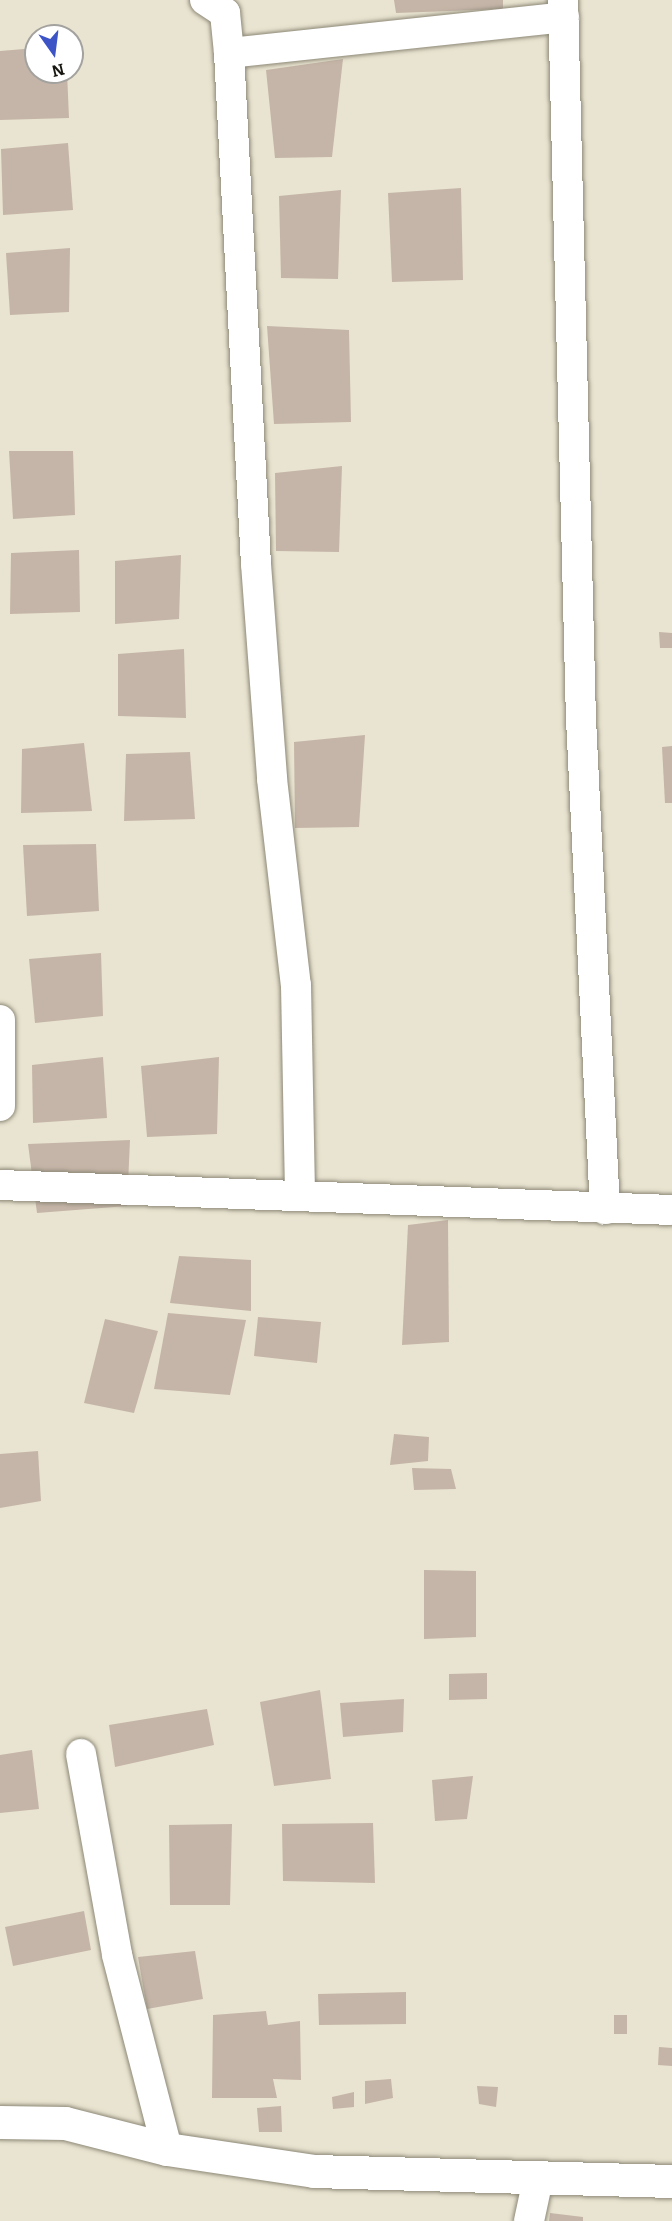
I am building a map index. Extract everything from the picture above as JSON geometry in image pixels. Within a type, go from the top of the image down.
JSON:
[{"type":"street","points":[[218,4],[229,52],[258,588],[272,779],[296,985],[300,1195]]},
{"type":"street","points":[[229,52],[563,9],[581,719],[605,1209]]},
{"type":"street","points":[[0,1020],[0,1106]]},
{"type":"street","points":[[0,1185],[672,1210]]},
{"type":"street","points":[[81,1754],[117,1954],[167,2149]]},
{"type":"street","points":[[0,2122],[65,2123],[167,2149],[314,2171],[672,2181]]},
{"type":"street","points":[[529,2221],[538,2179]]},
{"type":"building","points":[[394,0],[503,0],[503,9],[396,13]]},
{"type":"building","points":[[24,49],[24,84],[68,84],[69,118],[0,120],[0,51]]},
{"type":"building","points":[[343,59],[332,157],[275,158],[266,70]]},
{"type":"building","points":[[68,143],[73,210],[3,215],[1,149]]},
{"type":"building","points":[[461,188],[463,280],[392,282],[388,193]]},
{"type":"building","points":[[341,190],[338,279],[281,278],[279,196]]},
{"type":"building","points":[[70,248],[69,312],[10,315],[6,253]]},
{"type":"building","points":[[267,326],[349,330],[351,422],[274,424]]},
{"type":"building","points":[[9,451],[73,451],[75,515],[13,519]]},
{"type":"building","points":[[342,466],[339,552],[276,551],[275,473]]},
{"type":"building","points":[[79,550],[80,612],[10,614],[11,553]]},
{"type":"building","points":[[181,555],[179,619],[115,624],[115,561]]},
{"type":"building","points":[[659,632],[672,633],[672,648],[660,648]]},
{"type":"building","points":[[184,649],[186,718],[118,716],[118,654]]},
{"type":"building","points":[[365,735],[359,827],[295,828],[294,742]]},
{"type":"building","points":[[84,743],[92,811],[21,813],[22,749]]},
{"type":"building","points":[[672,746],[672,803],[665,803],[662,747]]},
{"type":"building","points":[[190,752],[195,819],[124,821],[126,754]]},
{"type":"building","points":[[96,844],[99,911],[27,916],[23,845]]},
{"type":"building","points":[[101,953],[103,1016],[35,1023],[29,959]]},
{"type":"building","points":[[103,1057],[107,1118],[33,1123],[32,1065]]},
{"type":"building","points":[[219,1057],[217,1134],[147,1137],[141,1066]]},
{"type":"building","points":[[130,1140],[127,1206],[37,1213],[28,1144]]},
{"type":"building","points":[[448,1220],[449,1342],[402,1345],[408,1225]]},
{"type":"building","points":[[179,1256],[251,1260],[251,1311],[170,1303]]},
{"type":"building","points":[[168,1313],[246,1320],[230,1395],[154,1389]]},
{"type":"building","points":[[258,1317],[321,1322],[317,1363],[254,1356]]},
{"type":"building","points":[[105,1319],[158,1331],[134,1413],[84,1403]]},
{"type":"building","points":[[394,1434],[429,1437],[428,1461],[390,1465]]},
{"type":"building","points":[[38,1451],[41,1501],[0,1508],[0,1454]]},
{"type":"building","points":[[412,1468],[451,1469],[456,1489],[414,1490]]},
{"type":"building","points":[[424,1570],[476,1571],[476,1637],[424,1639]]},
{"type":"building","points":[[487,1673],[487,1699],[449,1700],[449,1674]]},
{"type":"building","points":[[320,1690],[331,1779],[274,1786],[260,1702]]},
{"type":"building","points":[[404,1699],[403,1732],[343,1737],[340,1703]]},
{"type":"building","points":[[207,1709],[214,1745],[115,1767],[109,1725]]},
{"type":"building","points":[[32,1750],[39,1809],[0,1813],[0,1755]]},
{"type":"building","points":[[473,1776],[467,1819],[435,1821],[432,1780]]},
{"type":"building","points":[[373,1823],[375,1883],[283,1881],[282,1824]]},
{"type":"building","points":[[232,1824],[230,1905],[170,1905],[169,1825]]},
{"type":"building","points":[[84,1911],[91,1950],[13,1966],[5,1927]]},
{"type":"building","points":[[195,1951],[203,1999],[147,2009],[138,1957]]},
{"type":"building","points":[[406,1992],[406,2024],[319,2025],[318,1994]]},
{"type":"building","points":[[266,2011],[268,2025],[300,2021],[301,2080],[273,2079],[277,2098],[212,2098],[213,2015]]},
{"type":"building","points":[[614,2015],[627,2015],[627,2034],[614,2034]]},
{"type":"building","points":[[659,2047],[672,2048],[672,2066],[658,2065]]},
{"type":"building","points":[[391,2079],[393,2098],[365,2104],[365,2081]]},
{"type":"building","points":[[477,2086],[498,2087],[496,2107],[479,2104]]},
{"type":"building","points":[[354,2092],[354,2107],[333,2109],[332,2097]]},
{"type":"building","points":[[281,2106],[282,2132],[259,2132],[257,2108]]},
{"type":"building","points":[[550,2213],[583,2217],[583,2221],[549,2221]]}]
